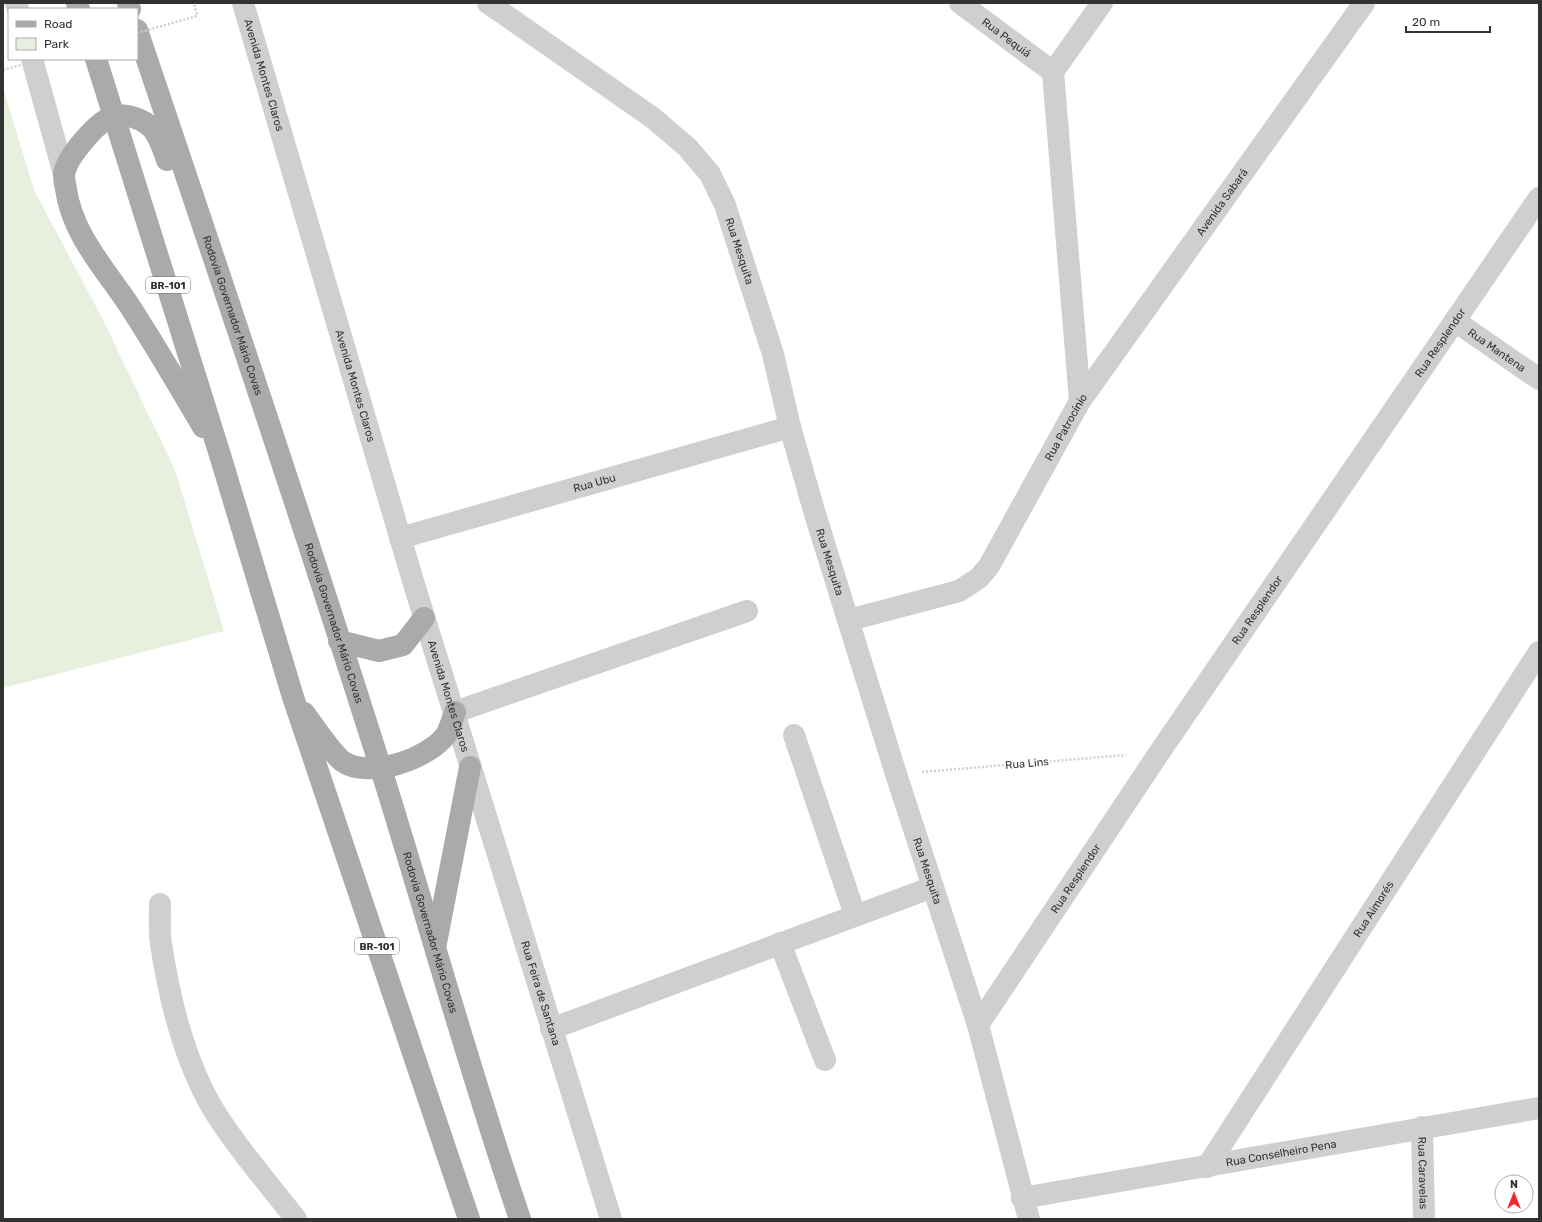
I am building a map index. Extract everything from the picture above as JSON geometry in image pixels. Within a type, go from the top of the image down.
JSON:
[{"type":"main road","name":"Rodovia Governador Mário Covas","points":[[138,34],[249,365],[339,641],[435,946],[484,1113],[520,1219]]},
{"type":"main road","name":"BR-101","points":[[96,60],[220,455],[292,697],[469,1219]]},
{"type":"main road","points":[[220,455],[130,306],[98,261],[75,222],[68,205],[64,174],[72,156],[91,132],[105,121],[115,116],[135,118],[152,128],[157,135],[249,365]]},
{"type":"main road","points":[[339,641],[379,651],[403,645],[424,618]]},
{"type":"main road","points":[[292,697],[342,761],[356,767],[380,769],[409,760],[434,746],[445,735],[455,712]]},
{"type":"main road","points":[[435,946],[470,767]]},
{"type":"street","name":"Avenida Montes Claros","points":[[243,3],[400,538],[424,618],[455,712],[470,767]]},
{"type":"street","name":"Rua Mesquita","points":[[488,3],[653,118],[687,147],[710,174],[725,204],[773,354],[790,427],[896,774],[978,1025],[1022,1198],[1029,1219]]},
{"type":"street","name":"Rua Pequiá","points":[[960,3],[1053,72]]},
{"type":"street","points":[[1053,72],[1102,3]]},
{"type":"street","name":"Avenida Sabará","points":[[1080,401],[1364,3]]},
{"type":"street","points":[[32,60],[64,174]]},
{"type":"street","name":"Rua Patrocínio","points":[[849,620],[959,591],[979,578],[989,566],[1080,401],[1053,72]]},
{"type":"street","name":"Rua Resplendor","points":[[978,1025],[1159,753],[1539,198]]},
{"type":"street","name":"Rua Mantena","points":[[1455,321],[1539,379]]},
{"type":"street","name":"Rua Ubu","points":[[400,538],[790,427]]},
{"type":"street","points":[[455,712],[747,611]]},
{"type":"street","name":"Rua Aimorés","points":[[1207,1167],[1539,652]]},
{"type":"street","points":[[794,735],[855,915]]},
{"type":"street","name":"Rua Feira de Santana","points":[[470,767],[611,1219]]},
{"type":"street","points":[[551,1029],[933,887]]},
{"type":"street","points":[[160,904],[161,943],[170,988],[183,1040],[199,1082],[221,1123],[296,1219]]},
{"type":"street","points":[[780,943],[824,1060]]},
{"type":"street","name":"Rua Conselheiro Pena","points":[[1022,1198],[1207,1167],[1422,1127],[1539,1108]]},
{"type":"street","name":"Rua Caravelas","points":[[1422,1127],[1424,1219]]},
{"type":"path","points":[[138,31],[197,16],[194,3]]},
{"type":"path","points":[[3,70],[38,60]]},
{"type":"path","name":"Rua Lins","points":[[896,774],[1159,753]]},
{"type":"green space","points":[[3,88],[34,190],[103,320],[175,470],[224,631],[3,688]]}]
